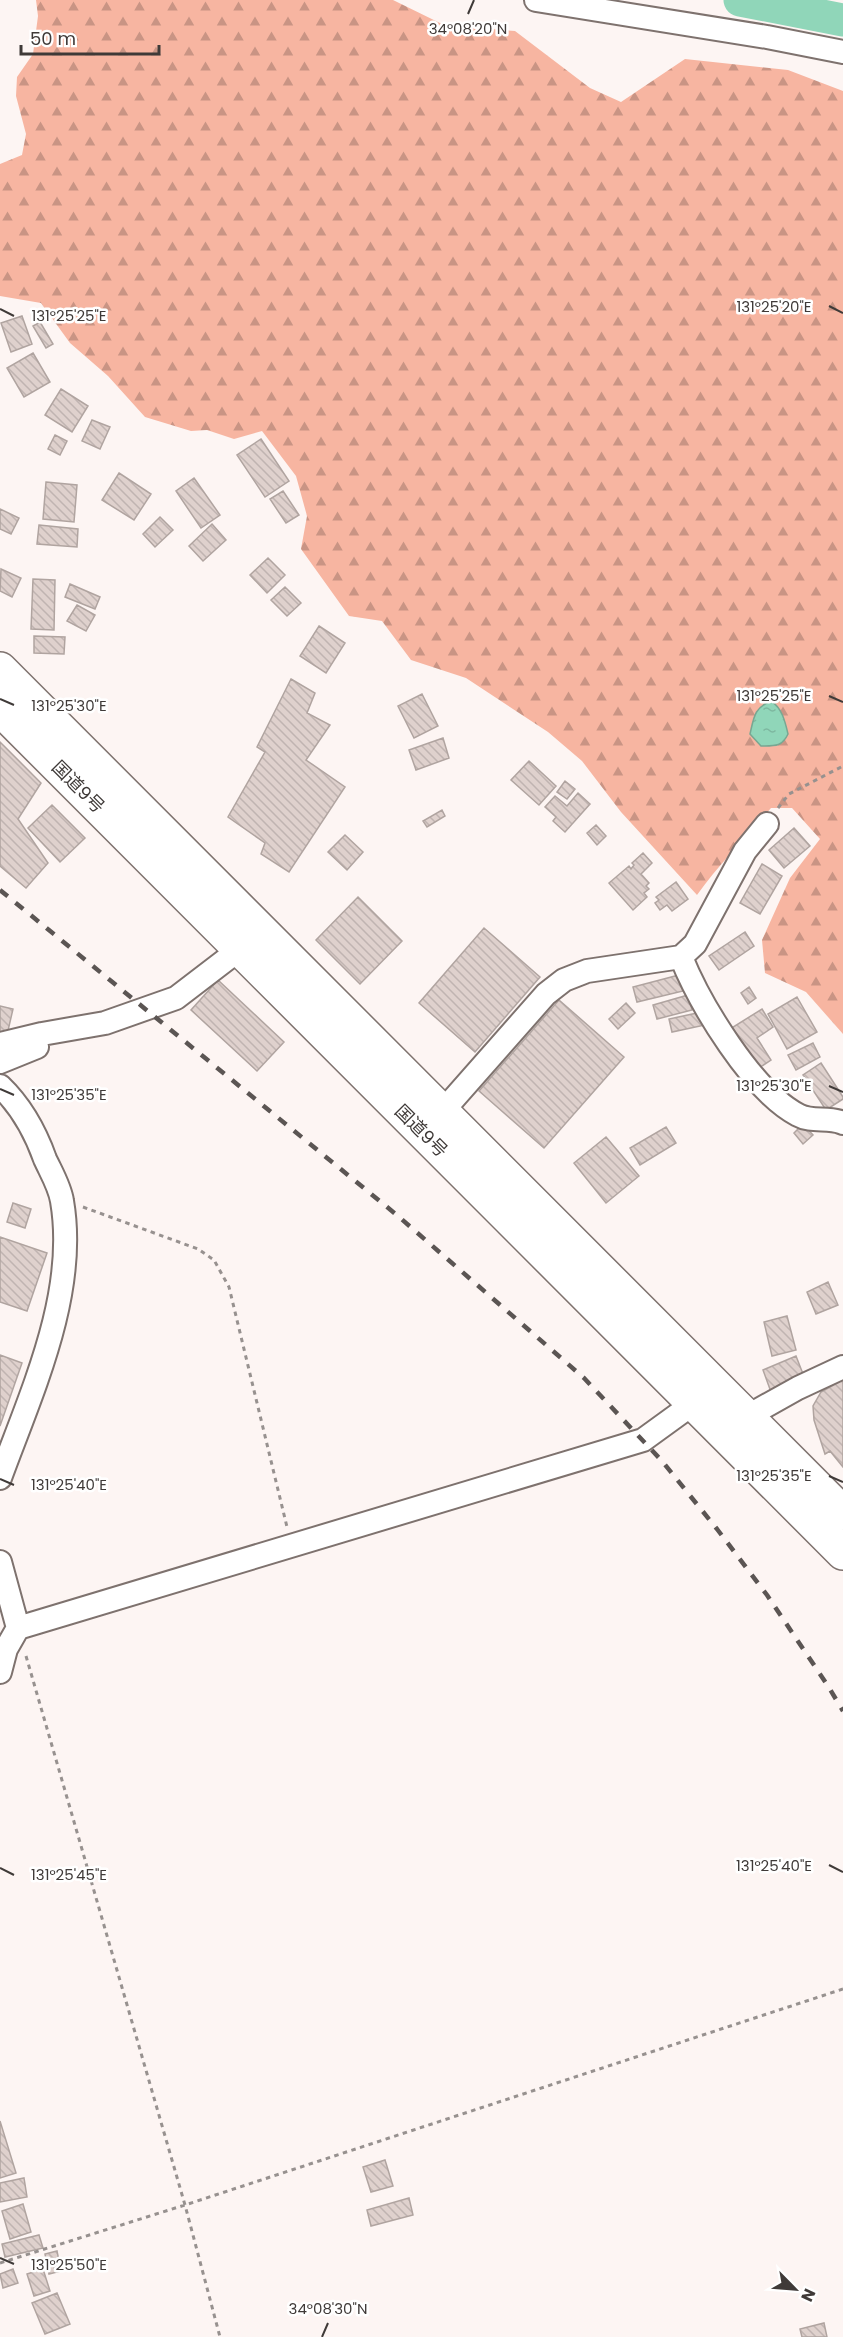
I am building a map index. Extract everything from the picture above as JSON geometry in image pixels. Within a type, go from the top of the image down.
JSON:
[{"type":"highway","name":"国道9号","points":[[0,669],[843,1513]]},
{"type":"highway","name":"国道9号","points":[[0,709],[843,1553]]},
{"type":"street","points":[[536,0],[767,37],[843,52]]},
{"type":"street","points":[[442,1112],[546,994],[564,980],[586,971],[681,957],[695,944],[745,851],[766,824]]},
{"type":"street","points":[[0,1044],[105,1023],[176,998],[240,949]]},
{"type":"street","points":[[681,957],[693,986],[733,1051],[772,1095],[799,1116],[835,1119],[843,1124]]},
{"type":"street","points":[[0,1062],[46,1043],[57,1032]]},
{"type":"street","points":[[0,1086],[25,1115],[62,1199],[66,1256],[58,1307],[36,1381],[0,1478]]},
{"type":"street","points":[[746,1417],[798,1388],[843,1367]]},
{"type":"street","points":[[0,1672],[6,1649],[18,1628],[643,1440],[694,1403]]},
{"type":"street","points":[[0,1562],[18,1628]]},
{"type":"path","points":[[766,824],[789,794],[843,766]]},
{"type":"path","points":[[62,1199],[198,1249],[214,1260],[230,1287],[291,1545]]},
{"type":"path","points":[[18,1628],[185,2205],[220,2337]]},
{"type":"path","points":[[0,2263],[185,2205],[843,1989]]},
{"type":"green space","points":[[36,0],[393,0],[444,25],[515,31],[590,88],[621,102],[685,59],[788,70],[843,91],[843,1034],[806,992],[765,973],[762,940],[790,878],[820,839],[792,808],[771,808],[697,895],[621,812],[582,761],[548,732],[466,678],[411,660],[382,621],[349,616],[301,549],[307,516],[296,476],[262,431],[234,439],[207,430],[191,431],[145,417],[108,376],[70,343],[41,303],[0,296],[0,164],[22,155],[26,134],[16,96],[17,77],[33,54],[38,16]]},
{"type":"water","points":[[771,701],[780,711],[788,734],[778,745],[761,746],[750,734],[758,710]]},
{"type":"building","points":[[22,316],[32,344],[11,352],[1,323]]},
{"type":"building","points":[[40,322],[53,344],[46,348],[33,326]]},
{"type":"building","points":[[33,353],[50,382],[24,397],[7,368]]},
{"type":"building","points":[[61,389],[88,406],[72,432],[45,415]]},
{"type":"building","points":[[92,420],[110,427],[100,449],[82,441]]},
{"type":"building","points":[[55,435],[67,441],[60,455],[48,449]]},
{"type":"building","points":[[261,439],[289,481],[265,497],[237,455]]},
{"type":"building","points":[[119,473],[151,494],[134,520],[102,500]]},
{"type":"building","points":[[194,478],[220,515],[201,528],[176,491]]},
{"type":"building","points":[[46,482],[77,485],[74,522],[43,519]]},
{"type":"building","points":[[283,491],[299,515],[286,523],[270,499]]},
{"type":"building","points":[[0,509],[19,518],[11,534],[0,529]]},
{"type":"building","points":[[160,517],[173,530],[155,547],[143,534]]},
{"type":"building","points":[[212,524],[226,540],[203,561],[189,546]]},
{"type":"building","points":[[39,525],[78,529],[77,547],[37,544]]},
{"type":"building","points":[[268,558],[285,575],[267,593],[250,575]]},
{"type":"building","points":[[1,569],[21,578],[12,597],[0,591]]},
{"type":"building","points":[[33,579],[55,580],[54,630],[31,629]]},
{"type":"building","points":[[70,584],[100,597],[95,609],[65,597]]},
{"type":"building","points":[[285,587],[301,603],[287,616],[271,600]]},
{"type":"building","points":[[77,605],[95,615],[86,631],[67,621]]},
{"type":"building","points":[[319,626],[345,643],[326,673],[300,656]]},
{"type":"building","points":[[34,636],[65,637],[64,654],[34,653]]},
{"type":"building","points":[[291,679],[315,693],[307,713],[330,725],[306,760],[345,787],[289,872],[261,854],[265,843],[228,817],[265,752],[257,747]]},
{"type":"building","points":[[422,694],[438,726],[414,738],[398,706]]},
{"type":"building","points":[[443,738],[449,758],[416,770],[409,750]]},
{"type":"building","points":[[0,742],[41,783],[18,819],[48,863],[26,888],[0,866]]},
{"type":"building","points":[[529,761],[556,786],[539,805],[511,780]]},
{"type":"building","points":[[565,781],[575,789],[567,799],[557,792]]},
{"type":"building","points":[[578,793],[590,804],[565,832],[553,821],[556,817],[545,807],[555,796],[567,806]]},
{"type":"building","points":[[52,805],[85,838],[60,862],[28,828]]},
{"type":"building","points":[[442,810],[445,816],[427,827],[423,821]]},
{"type":"building","points":[[596,825],[606,836],[597,845],[587,833]]},
{"type":"building","points":[[794,828],[810,846],[784,868],[769,850]]},
{"type":"building","points":[[345,835],[363,852],[347,870],[328,852]]},
{"type":"building","points":[[643,853],[652,863],[641,874],[649,883],[646,886],[649,889],[644,893],[647,897],[633,910],[609,883],[629,866],[631,869],[634,865],[632,863]]},
{"type":"building","points":[[762,864],[782,876],[760,914],[740,903]]},
{"type":"building","points":[[676,882],[688,899],[672,911],[667,905],[660,910],[655,903],[659,900],[656,897]]},
{"type":"building","points":[[358,897],[402,941],[360,984],[316,940]]},
{"type":"building","points":[[484,928],[540,977],[475,1052],[419,1003]]},
{"type":"building","points":[[745,932],[754,946],[719,970],[709,956]]},
{"type":"building","points":[[679,975],[683,991],[637,1002],[633,987]]},
{"type":"building","points":[[218,980],[284,1042],[257,1071],[191,1010]]},
{"type":"building","points":[[749,987],[756,998],[748,1004],[741,993]]},
{"type":"building","points":[[688,995],[692,1010],[657,1019],[653,1005]]},
{"type":"building","points":[[797,997],[817,1032],[787,1049],[768,1014]]},
{"type":"building","points":[[559,1000],[624,1057],[544,1148],[479,1091]]},
{"type":"building","points":[[626,1003],[635,1013],[618,1029],[609,1019]]},
{"type":"building","points":[[0,1006],[13,1009],[7,1035],[0,1034]]},
{"type":"building","points":[[762,1009],[773,1027],[757,1038],[771,1060],[759,1068],[744,1045],[741,1047],[730,1029]]},
{"type":"building","points":[[702,1012],[705,1025],[672,1032],[669,1019]]},
{"type":"building","points":[[813,1043],[820,1057],[796,1070],[788,1055]]},
{"type":"building","points":[[821,1063],[843,1097],[826,1110],[803,1075]]},
{"type":"building","points":[[803,1124],[813,1135],[803,1144],[794,1133]]},
{"type":"building","points":[[666,1127],[676,1143],[640,1165],[630,1148]]},
{"type":"building","points":[[606,1137],[639,1176],[606,1203],[574,1163]]},
{"type":"building","points":[[13,1203],[31,1209],[25,1228],[7,1222]]},
{"type":"building","points":[[0,1237],[47,1253],[27,1311],[0,1302]]},
{"type":"building","points":[[828,1282],[838,1305],[816,1314],[807,1292]]},
{"type":"building","points":[[787,1316],[796,1350],[772,1356],[764,1322]]},
{"type":"building","points":[[0,1355],[22,1363],[0,1426]]},
{"type":"building","points":[[796,1356],[805,1379],[771,1392],[763,1370]]},
{"type":"building","points":[[843,1380],[843,1467],[830,1451],[825,1454],[814,1420],[813,1406],[821,1392]]},
{"type":"building","points":[[0,2121],[16,2173],[0,2178]]},
{"type":"building","points":[[385,2160],[393,2186],[371,2192],[363,2167]]},
{"type":"building","points":[[24,2178],[27,2197],[0,2202],[0,2183]]},
{"type":"building","points":[[409,2198],[413,2215],[371,2226],[367,2210]]},
{"type":"building","points":[[23,2204],[31,2232],[10,2239],[2,2211]]},
{"type":"building","points":[[39,2235],[43,2248],[5,2257],[2,2244]]},
{"type":"building","points":[[57,2251],[61,2271],[49,2274],[45,2254]]},
{"type":"building","points":[[13,2269],[18,2283],[3,2288],[0,2274]]},
{"type":"building","points":[[43,2269],[50,2291],[34,2296],[27,2274]]},
{"type":"building","points":[[57,2293],[70,2324],[45,2334],[32,2303]]},
{"type":"building","points":[[824,2323],[827,2337],[802,2337],[800,2329]]},
{"type":"waterway","points":[[740,0],[843,20]]},
{"type":"railway","points":[[0,890],[398,1216],[584,1378],[662,1461],[717,1529],[767,1595],[843,1711]]}]
